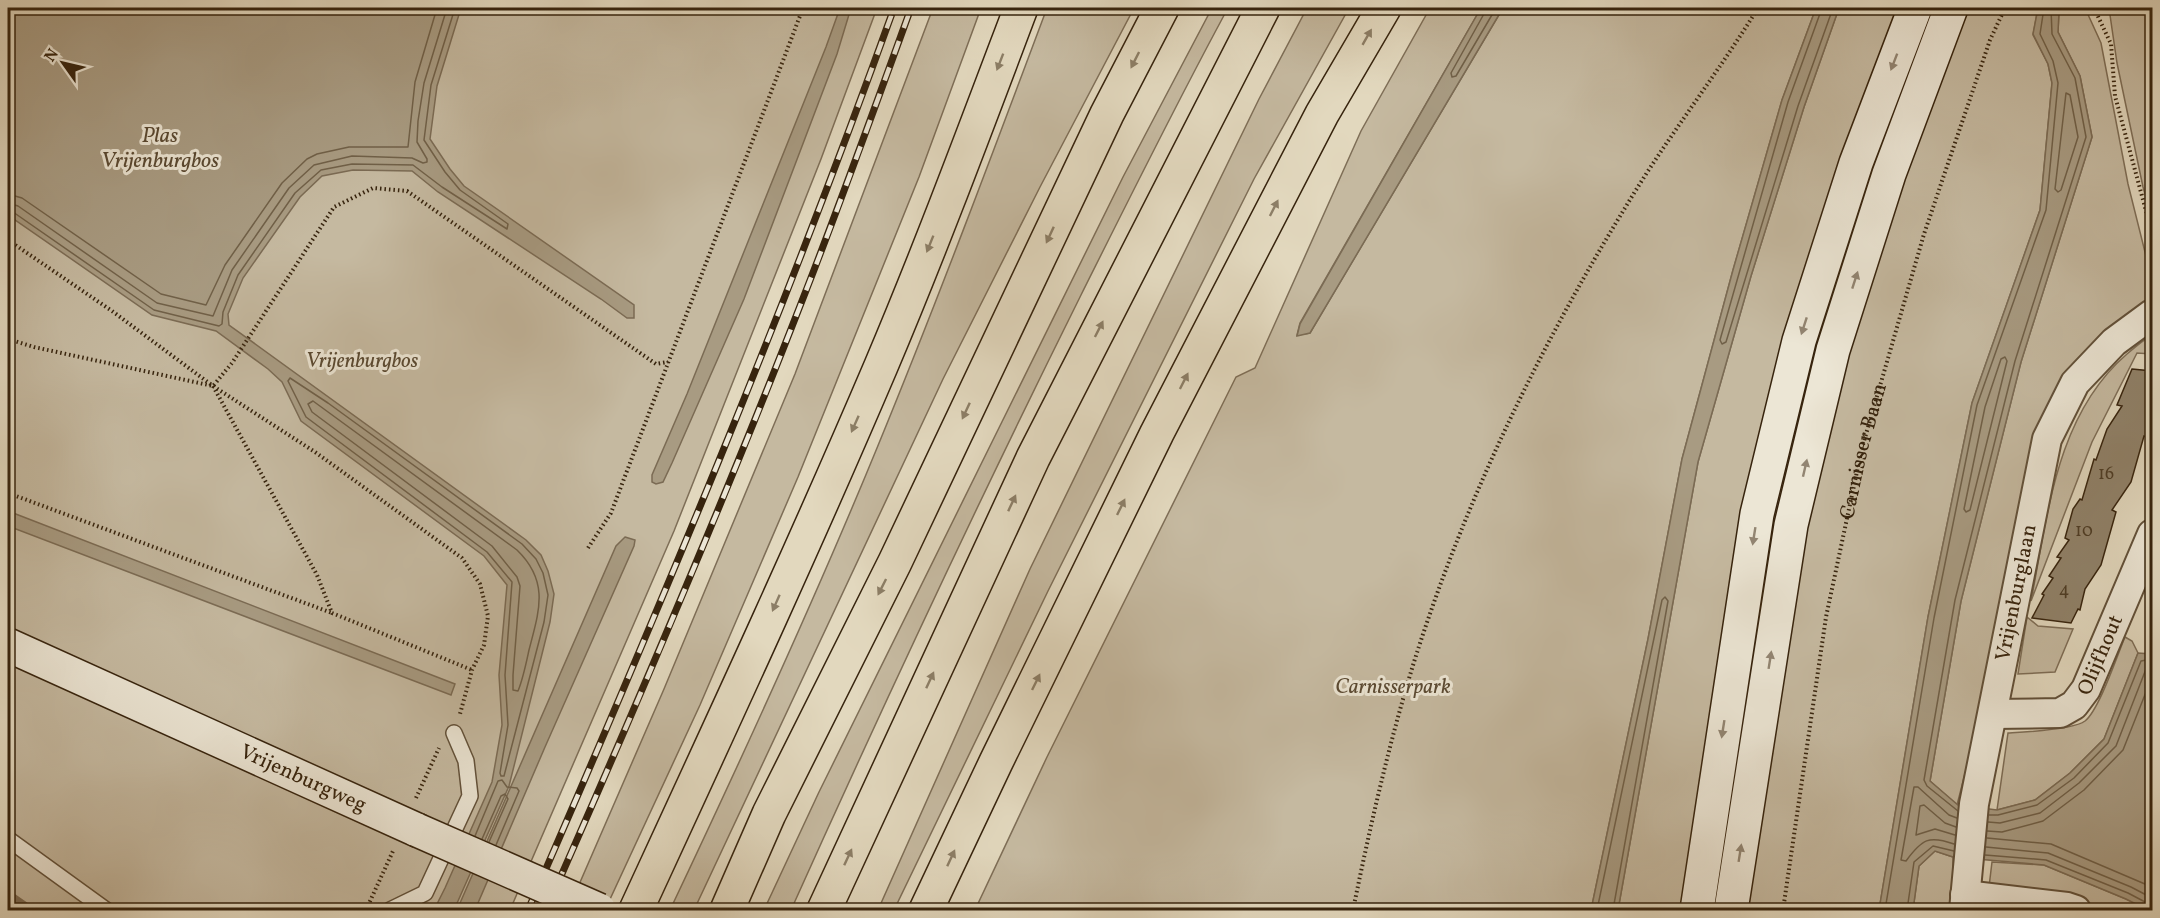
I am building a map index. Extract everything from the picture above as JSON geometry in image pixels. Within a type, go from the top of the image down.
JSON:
[{"type":"highway","points":[[636,910],[746,672],[881,365],[965,156],[1021,8]]},
{"type":"highway","points":[[727,910],[769,814],[895,562],[1107,114],[1162,8]]},
{"type":"highway","points":[[824,910],[1033,458],[1263,8]]},
{"type":"highway","points":[[926,910],[1157,433],[1322,114],[1384,8]]},
{"type":"main road","points":[[1697,910],[1760,503],[1803,330],[1856,163],[1915,8]]},
{"type":"main road","points":[[1731,910],[1791,525],[1833,350],[1888,174],[1951,8]]},
{"type":"main road","name":"Vrijenburgweg","points":[[8,645],[599,910]]},
{"type":"street","name":"Vrijenburglaan","points":[[1964,903],[1974,804],[2047,439],[2075,383],[2114,342],[2152,314]]},
{"type":"street","name":"Olijfhout","points":[[1993,714],[2060,712],[2074,705],[2086,688],[2147,561],[2152,534]]},
{"type":"street","points":[[1964,903],[2076,910]]},
{"type":"lane","points":[[390,910],[426,893],[470,796],[466,761],[454,733]]},
{"type":"lane","points":[[8,839],[106,910]]},
{"type":"path","points":[[588,548],[611,513],[803,8]]},
{"type":"path","points":[[1353,910],[1389,754],[1414,662],[1477,494],[1557,327],[1624,208],[1758,8]]},
{"type":"path","name":"Carnisser Baan","points":[[1783,910],[1826,617],[1862,448],[1924,234],[1990,40],[2005,8]]},
{"type":"path","points":[[2094,8],[2110,44],[2115,96],[2152,233]]},
{"type":"path","points":[[213,386],[232,363],[334,207],[373,188],[407,191],[656,364],[668,363]]},
{"type":"path","points":[[8,240],[112,311],[213,386],[315,453],[462,558],[480,584],[488,616],[484,645],[472,670],[454,733],[440,746],[409,826],[366,910]]},
{"type":"path","points":[[8,339],[34,347],[213,386],[317,575],[332,614]]},
{"type":"path","points":[[8,489],[8,494],[332,614],[472,670]]},
{"type":"green space","name":"Vrijenburgbos","points":[[8,8],[877,8],[821,159],[674,531],[510,910],[8,910]]},
{"type":"green space","points":[[933,8],[981,8],[919,177],[798,477],[700,705],[605,910],[568,910],[664,689],[795,374]]},
{"type":"green space","points":[[1047,8],[1134,8],[943,379],[694,910],[670,910],[777,680],[853,506],[943,283]]},
{"type":"green space","points":[[1212,8],[1228,8],[1135,187],[1006,448],[791,910],[764,910],[819,792],[1123,177]]},
{"type":"green space","points":[[1307,8],[1349,8],[1254,179],[1048,591],[894,910],[878,910],[1030,569],[1259,99]]},
{"type":"green space","name":"Carnisserpark","points":[[1430,8],[1481,8],[1300,323],[1297,335],[1310,333],[1503,8],[1816,8],[1782,100],[1682,459],[1648,639],[1591,910],[975,910],[1047,757],[1236,377],[1255,368],[1361,131]]},
{"type":"green space","points":[[1839,8],[1914,8],[1818,276],[1694,910],[1618,910],[1698,462],[1751,276],[1804,107]]},
{"type":"green space","points":[[1968,8],[2038,8],[2033,35],[2048,64],[2052,83],[2040,210],[1972,403],[1928,617],[1879,910],[1746,910],[1801,550],[1846,362],[1894,205]]},
{"type":"green space","points":[[2055,8],[2085,8],[2101,43],[2128,184],[2152,280],[2152,297],[2129,313],[2092,345],[2066,378],[1957,805],[1930,781],[1961,601],[2021,362],[2092,137],[2080,76],[2058,32],[2059,12]]},
{"type":"green space","points":[[2114,8],[2152,8],[2152,219],[2117,63],[2110,15]]},
{"type":"green space","points":[[2152,335],[2152,354],[2137,353],[2092,442],[2031,601],[2050,501],[2070,436],[2084,406],[2103,379],[2127,354]]},
{"type":"green space","points":[[2027,617],[2038,626],[2073,629],[2055,672],[2018,674]]},
{"type":"green space","points":[[2125,637],[2132,641],[2138,653],[2104,739],[2070,773],[2035,800],[1997,810],[2008,733],[2070,727],[2085,721],[2102,695]]},
{"type":"green space","points":[[1935,851],[1953,857],[1953,878],[1959,910],[1913,910],[1919,866]]},
{"type":"green space","points":[[1992,862],[2044,865],[2148,910],[2098,910],[2077,903],[1989,887]]},
{"type":"water","name":"Plas Vrijenburgbos","points":[[8,8],[461,8],[437,86],[430,139],[464,186],[634,305],[634,318],[627,318],[438,192],[412,171],[353,170],[322,176],[300,197],[243,278],[228,314],[229,325],[526,540],[541,555],[548,571],[554,594],[550,622],[509,786],[454,910],[434,910],[492,782],[502,725],[499,675],[507,585],[484,556],[301,421],[282,382],[268,369],[216,331],[152,315],[8,215]]},
{"type":"water","points":[[840,8],[851,8],[837,54],[744,299],[663,482],[656,484],[652,482],[652,475],[687,394]]},
{"type":"water","points":[[1481,8],[1503,8],[1310,333],[1297,336],[1300,324]]},
{"type":"water","points":[[1816,8],[1839,8],[1804,107],[1751,276],[1698,462],[1618,910],[1591,910],[1648,639],[1682,459],[1782,100]]},
{"type":"water","points":[[2038,8],[2055,8],[2059,12],[2058,32],[2080,76],[2092,137],[2021,362],[1961,601],[1930,781],[1958,805],[1997,810],[2035,800],[2070,773],[2104,739],[2138,653],[2152,654],[2152,910],[2044,865],[1953,857],[1935,851],[1919,866],[1913,910],[1879,910],[1928,617],[1972,403],[2040,210],[2052,83],[2048,64],[2033,34]]},
{"type":"water","points":[[8,511],[455,684],[451,695],[8,526]]},
{"type":"water","points":[[625,537],[635,540],[634,546],[475,910],[457,910],[616,546]]},
{"type":"building","points":[[2132,369],[2152,371],[2152,427],[2146,437],[2144,436],[2131,482],[2112,510],[2116,512],[2101,565],[2085,589],[2080,610],[2078,609],[2071,623],[2032,618],[2044,595],[2042,594],[2053,578],[2049,576],[2061,558],[2057,557],[2069,540],[2065,538],[2073,509],[2080,499],[2082,500],[2094,459],[2096,460],[2107,429],[2122,406],[2117,405]]},
{"type":"waterway","points":[[8,894],[31,910]]},
{"type":"railway","points":[[528,910],[625,686],[764,349],[894,8]]},
{"type":"railway","points":[[546,910],[644,685],[770,382],[829,232],[911,8]]}]
